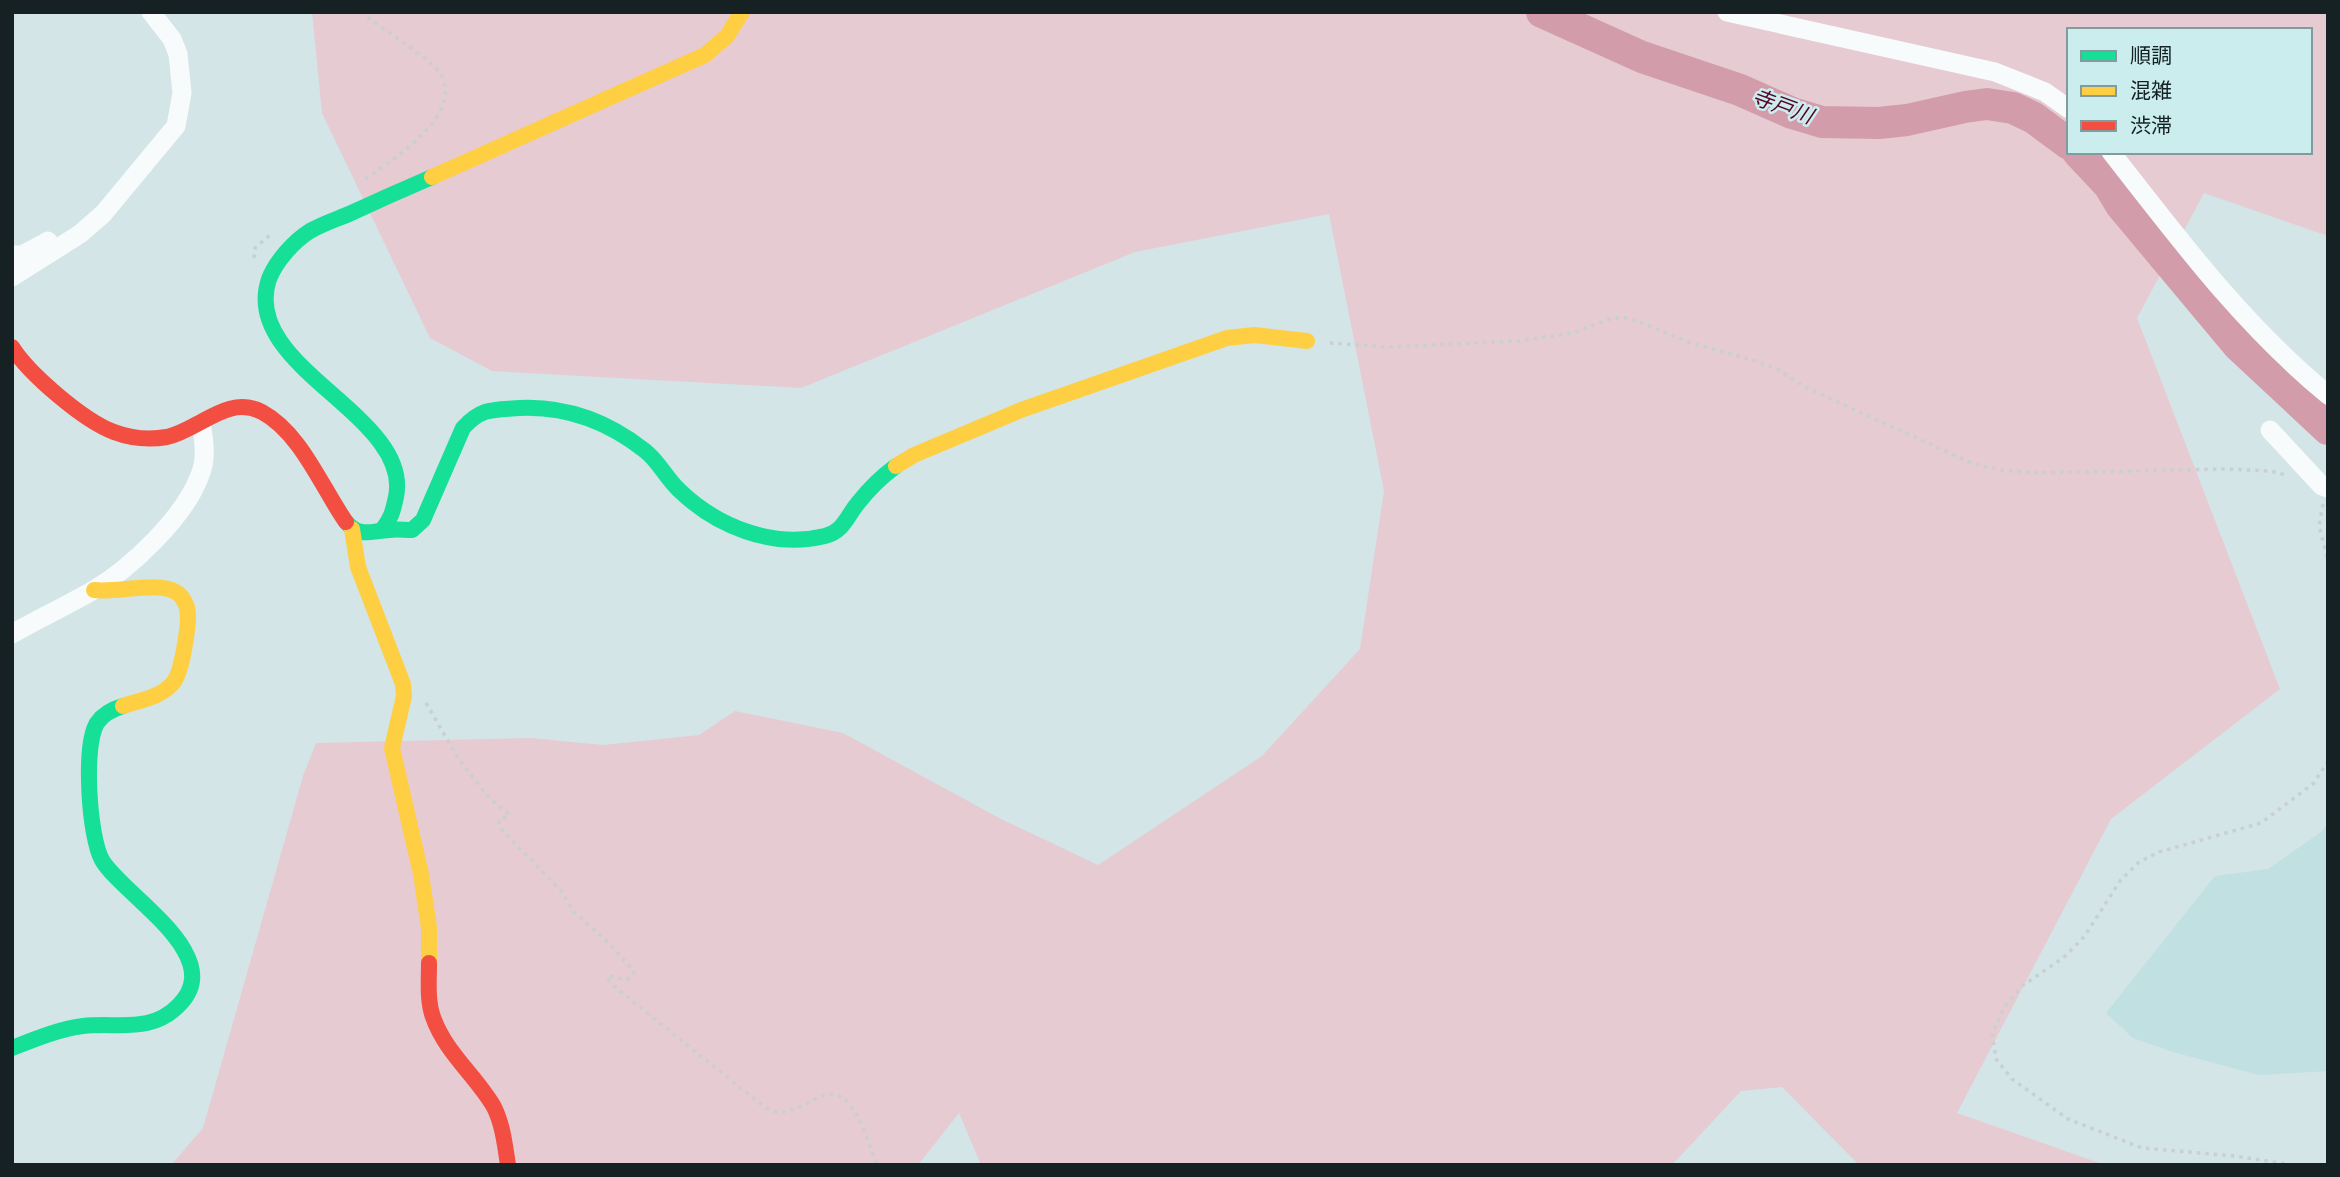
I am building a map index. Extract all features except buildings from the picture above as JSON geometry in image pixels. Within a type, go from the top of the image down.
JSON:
[{"type":"street","points":[[12,277],[103,214],[176,126],[182,93],[178,54],[172,39],[151,12]]},
{"type":"street","points":[[382,530],[392,518],[398,489],[393,462],[381,441],[290,354],[280,341],[264,300],[269,279],[277,263],[288,249],[310,231],[693,61],[719,46],[730,34],[742,12]]},
{"type":"street","points":[[1727,12],[1995,72],[2045,92],[2067,108]]},
{"type":"street","points":[[2113,154],[2199,266],[2249,323],[2297,370],[2328,395]]},
{"type":"street","points":[[12,255],[22,255],[72,228],[79,233]]},
{"type":"street","points":[[352,529],[371,535],[382,530],[412,530],[423,520],[463,428],[473,417],[486,410],[542,407],[579,414],[615,431],[646,452],[679,490],[718,521],[756,535],[788,539],[824,536],[837,531],[877,481],[894,467],[914,455],[1021,410],[1227,338],[1254,335],[1307,341]]},
{"type":"street","points":[[12,347],[22,363],[72,404],[110,431],[129,437],[172,436],[233,406],[259,411],[273,419],[286,432],[352,529],[358,568],[403,684],[404,696],[392,748],[421,874],[429,928],[429,991],[433,1017],[451,1050],[494,1108],[504,1136],[508,1165]]},
{"type":"street","points":[[12,634],[94,590],[141,553],[186,503],[201,474],[205,450],[201,423]]},
{"type":"street","points":[[2270,430],[2322,486],[2326,494]]},
{"type":"street","points":[[12,1048],[56,1032],[85,1026],[129,1026],[154,1022],[172,1012],[187,996],[192,982],[184,947],[166,924],[103,862],[96,846],[90,761],[92,734],[97,722],[109,711],[166,691],[176,679],[187,604],[184,596],[165,587],[105,593],[94,590]]},
{"type":"path","points":[[358,185],[420,137],[438,117],[444,101],[442,76],[361,12]]},
{"type":"path","points":[[269,279],[253,257],[254,248],[272,233]]},
{"type":"path","points":[[1307,341],[1389,347],[1517,341],[1573,332],[1620,317],[1629,318],[1691,343],[1777,369],[1807,388],[1974,464],[2032,473],[2225,469],[2270,471],[2288,476]]},
{"type":"path","points":[[2326,494],[2319,526],[2328,559]]},
{"type":"path","points":[[403,684],[427,705],[458,758],[489,798],[509,814],[508,817],[500,818],[501,829],[561,891],[574,912],[611,945],[634,972],[627,980],[609,976],[607,978],[616,988],[774,1112],[785,1112],[827,1094],[837,1094],[848,1102],[856,1113],[877,1165]]},
{"type":"path","points":[[2293,1165],[2235,1156],[2142,1148],[2068,1119],[2011,1079],[1996,1059],[1993,1033],[2005,1006],[2022,986],[2063,958],[2084,937],[2120,881],[2139,862],[2159,852],[2261,823],[2314,783],[2328,761]]},
{"type":"shaded area","points":[[312,12],[2328,12],[2328,236],[2204,193],[2137,318],[2280,689],[2111,819],[1957,1113],[2105,1165],[1859,1165],[1782,1087],[1741,1091],[1672,1165],[981,1165],[959,1113],[918,1165],[171,1165],[203,1128],[303,776],[316,743],[531,738],[603,745],[699,735],[735,711],[843,733],[1001,819],[1098,865],[1262,756],[1360,649],[1384,491],[1329,214],[1135,252],[801,388],[492,371],[430,338],[322,113]]},
{"type":"shaded area","points":[[2328,823],[2328,1071],[2259,1075],[2173,1052],[2133,1038],[2106,1013],[2215,876],[2268,869],[2321,832]]},
{"type":"waterway","name":"寺戸川","points":[[1542,12],[1642,57],[1740,90],[1792,113],[1822,122],[1879,123],[1907,120],[1987,104],[2013,108],[2034,118],[2067,143]]},
{"type":"waterway","name":"寺戸川","points":[[2080,154],[2109,185],[2121,205],[2238,345],[2328,429]]},
{"type":"traffic: fast","points":[[382,530],[391,515],[396,497],[394,468],[379,441],[300,365],[279,339],[267,310],[269,279],[286,252],[310,231],[432,177]]},
{"type":"traffic: fast","points":[[346,522],[361,532],[412,530],[423,520],[463,428],[476,416],[496,410],[554,410],[586,418],[616,431],[649,454],[679,490],[694,503],[727,524],[765,537],[805,539],[837,531],[871,488],[896,466]]},
{"type":"traffic: fast","points":[[12,1048],[74,1027],[134,1025],[157,1020],[179,1005],[191,986],[191,966],[182,946],[167,927],[113,874],[97,848],[89,792],[90,751],[97,723],[112,710],[123,706]]},
{"type":"traffic: slow","points":[[432,177],[705,55],[727,36],[742,12]]},
{"type":"traffic: slow","points":[[896,466],[914,455],[1021,410],[1227,338],[1254,335],[1307,341]]},
{"type":"traffic: slow","points":[[352,529],[358,567],[403,684],[404,696],[392,748],[421,874],[429,928],[429,963]]},
{"type":"traffic: slow","points":[[94,590],[158,587],[176,592],[187,608],[184,650],[173,683],[156,695],[123,706]]},
{"type":"traffic: jam","points":[[12,347],[58,396],[88,418],[120,434],[147,438],[167,437],[225,410],[237,407],[262,412],[276,421],[299,447],[346,522]]},
{"type":"traffic: jam","points":[[429,963],[429,997],[438,1030],[494,1107],[502,1128],[508,1165]]}]
